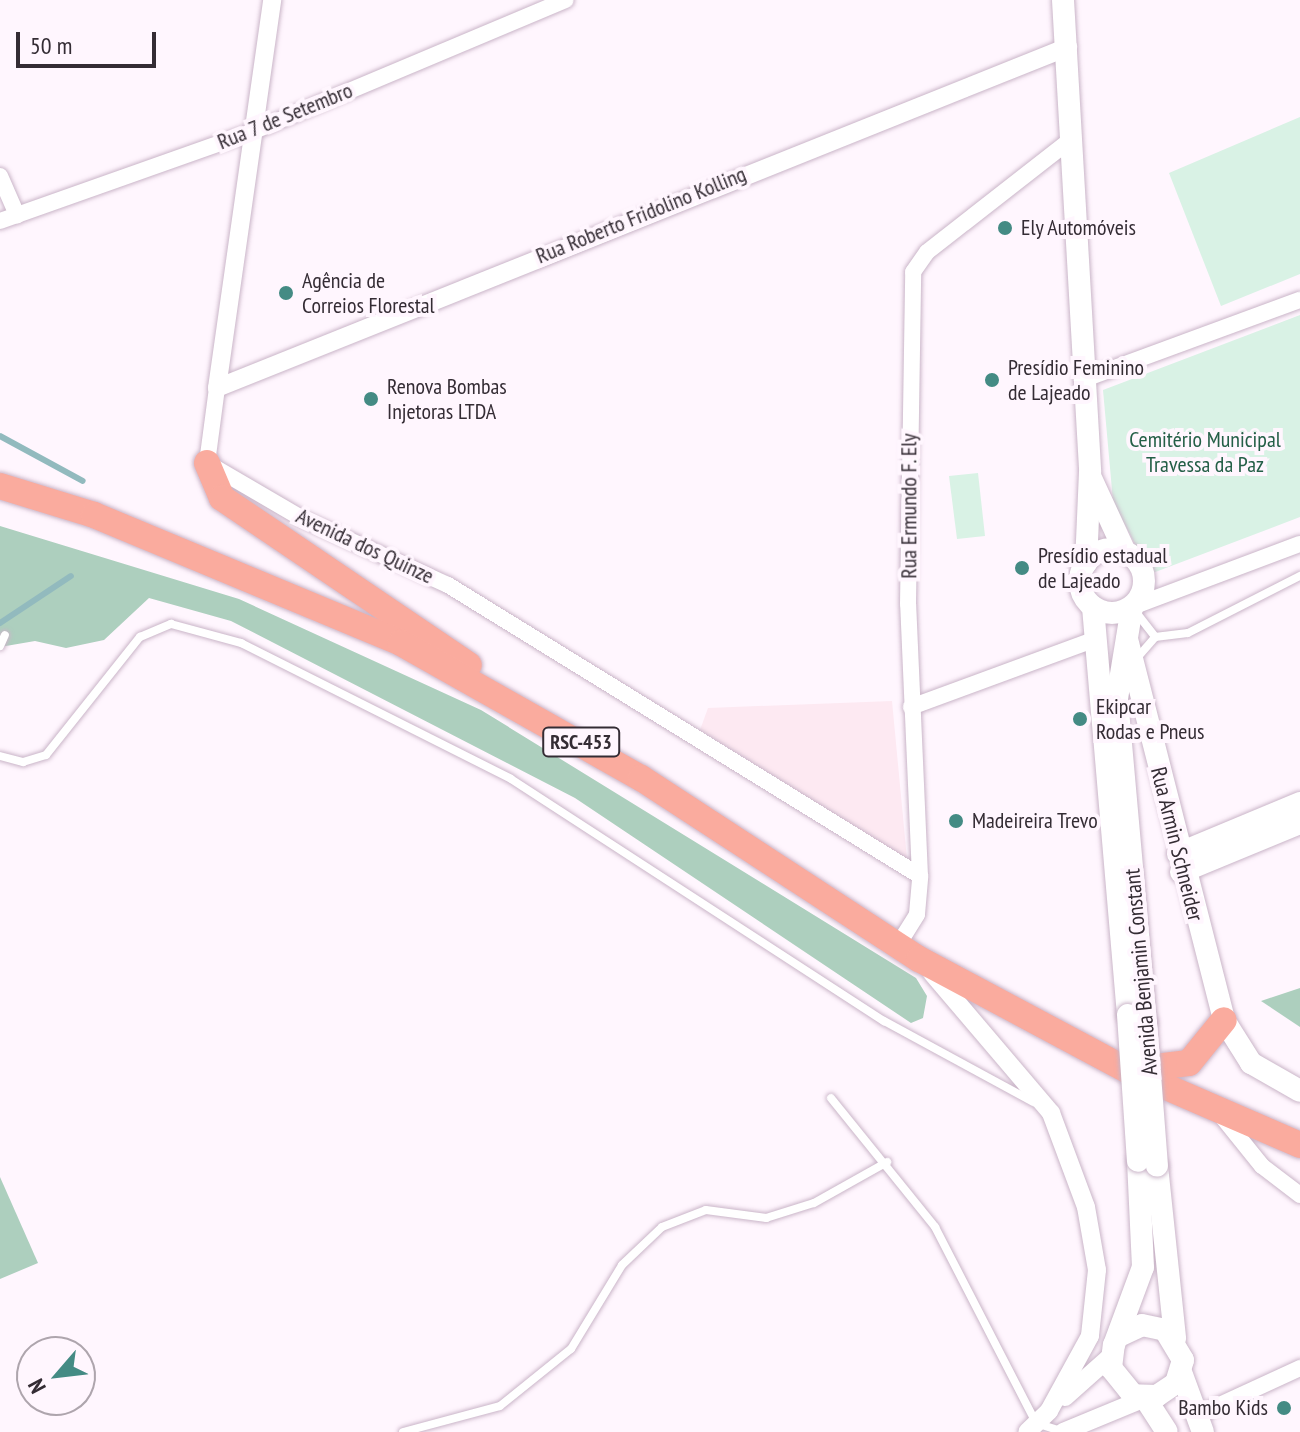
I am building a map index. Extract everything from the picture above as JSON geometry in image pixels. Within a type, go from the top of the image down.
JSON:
[{"type":"highway","points":[[207,463],[222,498],[455,652],[498,692]]},
{"type":"highway","name":"RSC-453","points":[[0,486],[263,581],[498,692],[908,952],[1127,1070],[1220,1114],[1300,1145]]},
{"type":"highway","points":[[1127,1070],[1189,1063],[1224,1020]]},
{"type":"main road","points":[[1063,0],[1073,138],[1082,380],[1091,477],[1086,563],[1081,587],[1093,607],[1108,613],[1132,607],[1144,584],[1125,552],[1091,477]]},
{"type":"main road","points":[[1086,563],[1099,552],[1125,552]]},
{"type":"main road","name":"Avenida Benjamin Constant","points":[[1093,607],[1093,640],[1137,1019]]},
{"type":"main road","name":"Avenida Benjamin Constant","points":[[1132,607],[1117,699],[1148,1164],[1175,1338]]},
{"type":"main road","name":"Rua Armin Schneider","points":[[1127,639],[1179,863],[1224,1020],[1251,1063],[1300,1091]]},
{"type":"main road","points":[[1179,863],[1300,803]]},
{"type":"main road","points":[[1179,863],[1300,823]]},
{"type":"main road","name":"Avenida Benjamin Constant","points":[[1115,1345],[1143,1267],[1148,1164]]},
{"type":"main road","points":[[1167,1432],[1145,1398],[1115,1380],[1115,1345],[1154,1326],[1175,1338],[1181,1372],[1200,1424]]},
{"type":"main road","points":[[1145,1398],[1167,1391],[1181,1372]]},
{"type":"street","points":[[207,463],[272,0]]},
{"type":"street","name":"Rua 7 de Setembro","points":[[0,221],[254,131],[566,0]]},
{"type":"street","name":"Rua Roberto Fridolino Kolling","points":[[217,388],[1068,47]]},
{"type":"street","name":"Rua Ermundo F. Ely","points":[[908,952],[917,914],[920,876],[911,707],[913,272],[927,252],[1073,138]]},
{"type":"street","points":[[0,176],[17,215]]},
{"type":"street","points":[[1082,380],[1300,300]]},
{"type":"street","name":"Avenida dos Quinze","points":[[207,463],[303,519],[448,585],[920,876]]},
{"type":"street","points":[[1132,607],[1174,596],[1300,544]]},
{"type":"street","points":[[911,707],[1093,640]]},
{"type":"street","points":[[908,952],[998,1042],[1051,1113],[1086,1207],[1095,1296],[1090,1336],[1037,1422]]},
{"type":"street","points":[[1220,1114],[1262,1166],[1300,1195]]},
{"type":"street","points":[[1037,1422],[1115,1345],[1095,1296]]},
{"type":"street","points":[[1200,1424],[1300,1368]]},
{"type":"street","points":[[1064,1432],[1145,1398]]},
{"type":"lane","points":[[1134,667],[1142,645],[1155,637],[1188,633],[1300,576]]},
{"type":"lane","points":[[1132,607],[1155,637]]},
{"type":"lane","points":[[0,756],[23,762],[46,755],[140,637],[171,624],[241,643],[511,779],[884,1021],[977,1065],[1051,1113]]},
{"type":"lane","points":[[0,646],[5,635]]},
{"type":"lane","points":[[831,1098],[887,1162],[935,1227],[1037,1422],[1064,1432]]},
{"type":"lane","points":[[403,1432],[500,1406],[560,1359],[622,1265],[662,1227],[706,1210],[766,1218],[814,1203],[887,1162]]},
{"type":"shaded area","points":[[892,701],[907,859],[700,730],[708,708]]},
{"type":"green space","points":[[1300,117],[1300,274],[1221,306],[1169,173]]},
{"type":"green space","name":"Cemitério Municipal Travessa da Paz","points":[[1300,315],[1300,517],[1150,574],[1113,501],[1103,390]]},
{"type":"green space","points":[[978,473],[985,536],[957,539],[949,476]]},
{"type":"green space","points":[[0,526],[239,599],[481,710],[916,978],[927,996],[923,1018],[911,1023],[575,798],[231,621],[149,598],[104,640],[66,648],[35,641],[0,647]]},
{"type":"green space","points":[[1300,988],[1300,1027],[1261,1001]]},
{"type":"green space","points":[[0,1177],[38,1263],[0,1279]]},
{"type":"waterway","points":[[0,436],[83,481]]},
{"type":"waterway","points":[[0,623],[71,576]]},
{"type":"place","name":"Ely Automóveis","points":[[1005,228]]},
{"type":"place","name":"Agência de Correios Florestal","points":[[286,293]]},
{"type":"place","name":"Presídio Feminino de Lajeado","points":[[992,380]]},
{"type":"place","name":"Renova Bombas Injetoras LTDA","points":[[371,399]]},
{"type":"place","name":"Presídio estadual de Lajeado","points":[[1022,568]]},
{"type":"place","name":"Ekipcar Rodas e Pneus","points":[[1080,719]]},
{"type":"place","name":"Madeireira Trevo","points":[[956,821]]},
{"type":"place","name":"Bambo Kids","points":[[1284,1408]]}]
